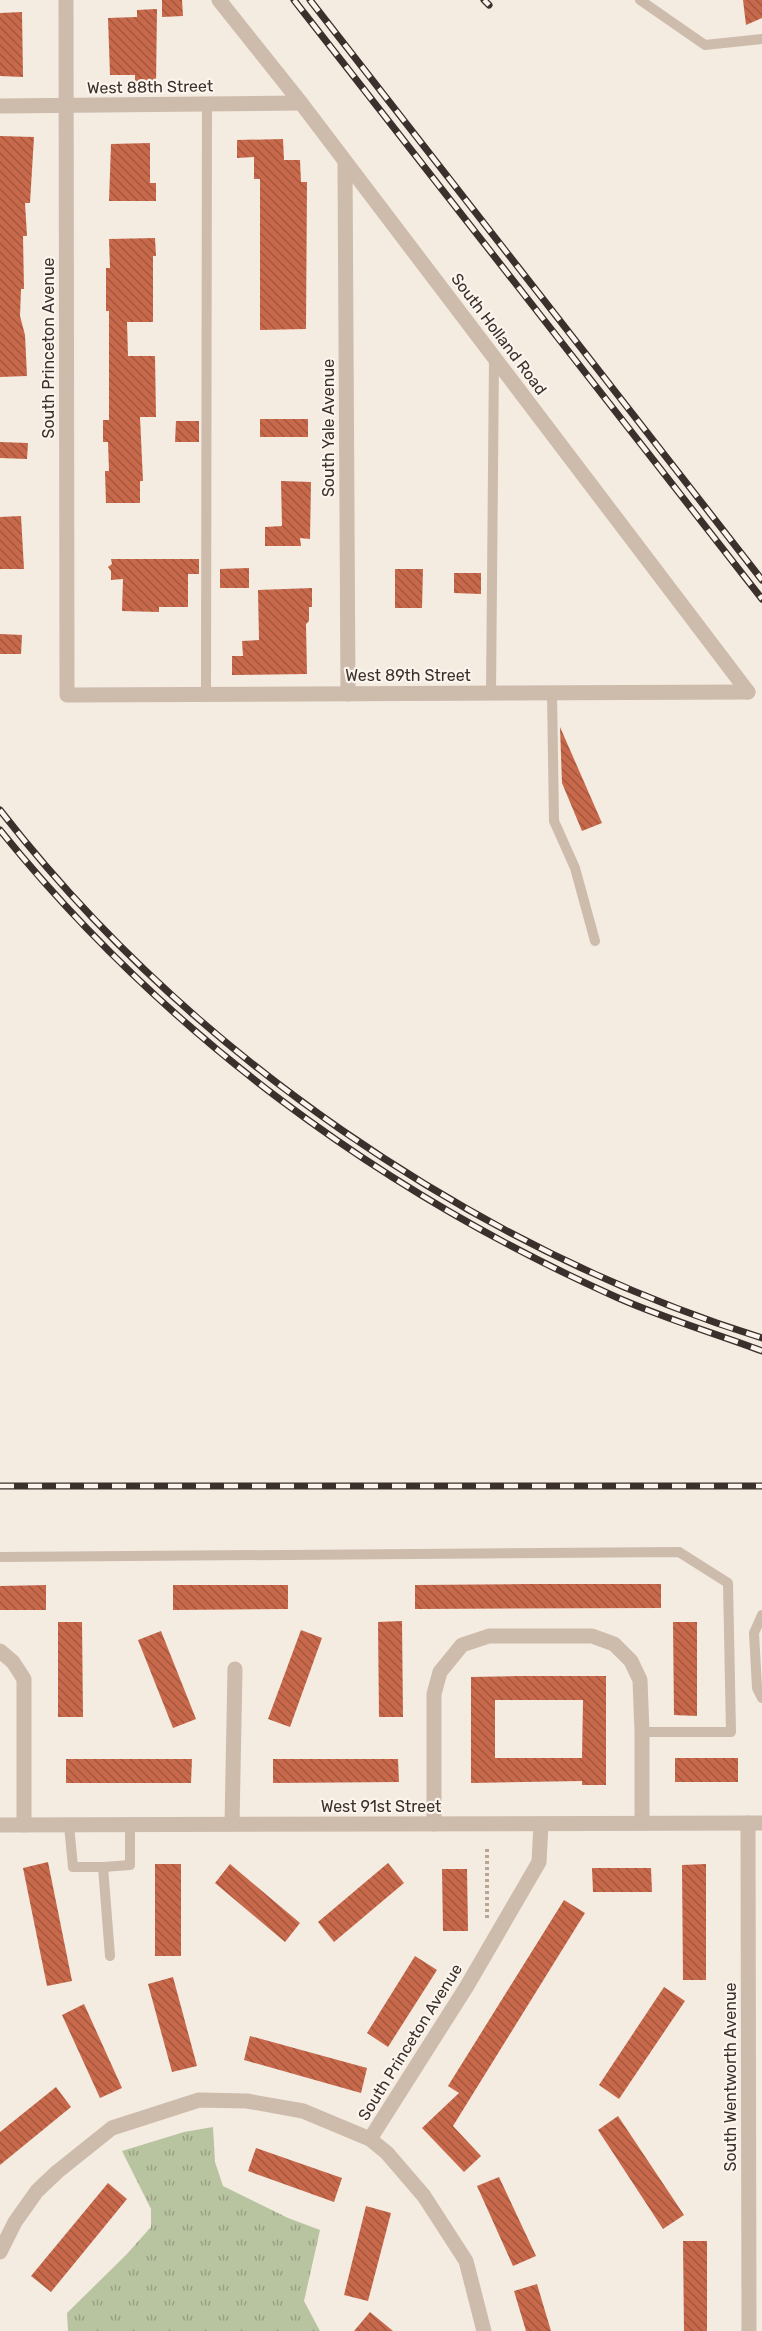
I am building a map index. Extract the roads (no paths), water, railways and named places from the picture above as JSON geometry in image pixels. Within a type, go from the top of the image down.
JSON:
[{"type":"street","name":"South Princeton Avenue","points":[[66,0],[67,695]]},
{"type":"street","name":"South Holland Road","points":[[219,0],[301,103],[748,692]]},
{"type":"street","name":"West 88th Street","points":[[0,106],[301,103]]},
{"type":"street","name":"South Yale Avenue","points":[[345,162],[348,694]]},
{"type":"street","name":"West 89th Street","points":[[67,695],[748,692]]},
{"type":"street","points":[[434,1824],[434,1694],[440,1672],[462,1645],[489,1636],[592,1636],[614,1644],[631,1661],[640,1680],[642,1823]]},
{"type":"street","points":[[0,1651],[14,1662],[24,1679],[24,1825]]},
{"type":"street","points":[[232,1824],[235,1669]]},
{"type":"street","name":"West 91st Street","points":[[0,1825],[755,1823]]},
{"type":"street","name":"South Wentworth Avenue","points":[[748,2331],[755,1823]]},
{"type":"street","name":"South Princeton Avenue","points":[[484,2331],[466,2261],[424,2196],[387,2153],[370,2139],[467,1986],[539,1862],[541,1824]]},
{"type":"street","points":[[0,2252],[15,2222],[37,2191],[112,2128],[199,2100],[247,2101],[303,2111],[370,2139]]},
{"type":"lane","points":[[640,0],[705,45],[762,39]]},
{"type":"lane","points":[[206,694],[207,104]]},
{"type":"lane","points":[[491,693],[494,358]]},
{"type":"lane","points":[[552,693],[554,821],[575,868],[595,941]]},
{"type":"lane","points":[[0,1557],[679,1552],[728,1583],[731,1732],[642,1732]]},
{"type":"lane","points":[[762,1615],[754,1633],[757,1688],[762,1698]]},
{"type":"lane","points":[[69,1825],[73,1867],[103,1867],[130,1865],[130,1824]]},
{"type":"lane","points":[[103,1867],[110,1956]]},
{"type":"railway","points":[[294,0],[762,599]]},
{"type":"railway","points":[[310,0],[762,580]]},
{"type":"railway","points":[[484,0],[489,5]]},
{"type":"railway","points":[[0,810],[74,898],[157,981],[247,1059],[342,1130],[442,1194],[546,1251],[653,1299],[762,1338]]},
{"type":"railway","points":[[0,830],[64,904],[132,974],[204,1039],[281,1100],[360,1156],[443,1208],[528,1255],[634,1305],[762,1351]]},
{"type":"railway","points":[[0,1486],[762,1486]]}]
